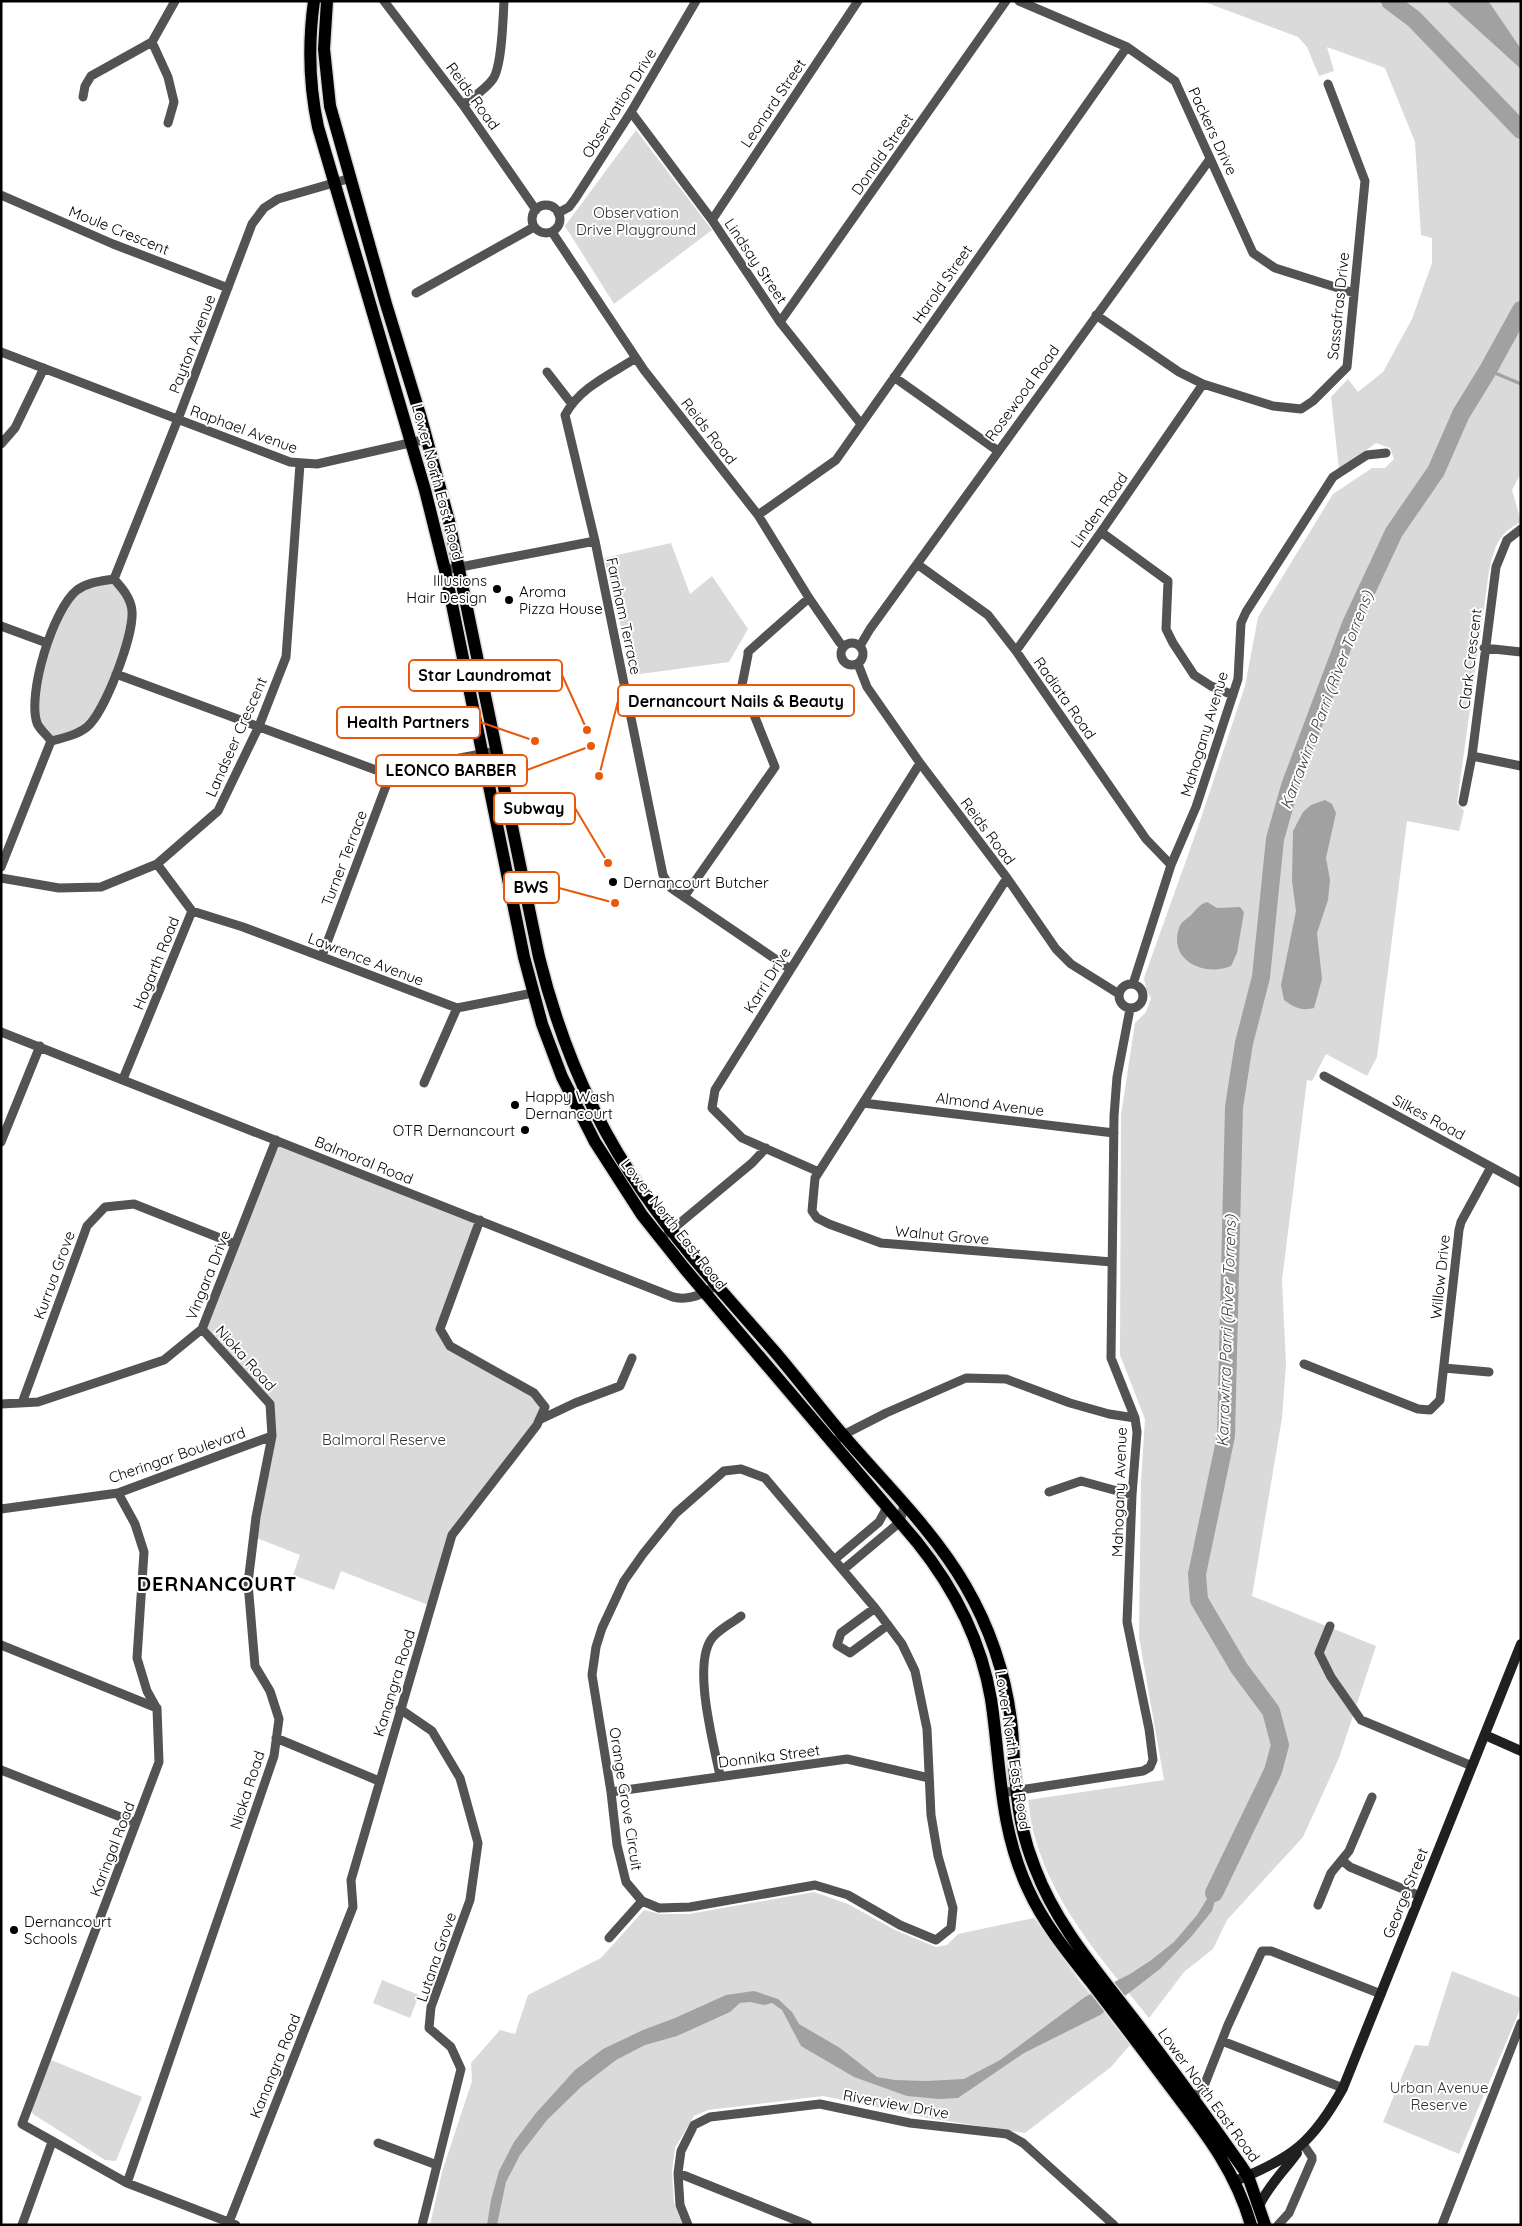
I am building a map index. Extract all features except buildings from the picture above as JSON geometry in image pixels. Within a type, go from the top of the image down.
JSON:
[{"type":"main road","name":"Lower North East Road","points":[[314,1],[310,51],[313,98],[318,127],[412,443],[445,570],[533,993],[554,1059],[584,1124],[622,1187],[661,1239],[705,1292],[838,1439],[904,1505],[950,1560],[971,1596],[987,1630],[1002,1674],[1008,1704],[1016,1791],[1024,1835],[1036,1872],[1083,1962]]},
{"type":"main road","name":"Lower North East Road","points":[[328,1],[324,49],[327,89],[333,118],[427,439],[458,567],[539,957],[563,1038],[587,1096],[612,1144],[644,1194],[838,1439],[887,1507],[931,1559],[946,1582],[964,1615],[976,1644],[990,1697],[1001,1793],[1011,1842],[1025,1882],[1049,1928],[1083,1962],[1248,2176],[1265,2225]]},
{"type":"main road","name":"Lower North East Road","points":[[1188,2100],[1236,2181],[1251,2225]]},
{"type":"street","points":[[84,97],[86,86],[91,76],[152,42],[175,1]]},
{"type":"street","name":"Reids Road","points":[[384,1],[463,105],[536,210]]},
{"type":"street","points":[[463,105],[483,90],[494,78],[498,63],[504,1]]},
{"type":"street","name":"Observation Drive","points":[[558,213],[569,208],[575,199],[631,112],[696,1]]},
{"type":"street","name":"Leonard Street","points":[[712,220],[858,1]]},
{"type":"street","name":"Donald Street","points":[[780,322],[1006,1]]},
{"type":"street","name":"Packers Drive","points":[[1020,1],[1127,47],[1175,81],[1253,253],[1275,268],[1354,293]]},
{"type":"street","points":[[152,42],[168,77],[174,102],[168,123]]},
{"type":"street","name":"Harold Street","points":[[758,515],[836,460],[1127,47]]},
{"type":"street","name":"Sassafras Drive","points":[[1096,315],[1179,372],[1203,384],[1272,406],[1301,409],[1313,402],[1347,367],[1365,181],[1328,84]]},
{"type":"street","name":"Lindsay Street","points":[[631,112],[712,220],[780,322],[861,424]]},
{"type":"street","name":"Rosewood Road","points":[[860,646],[870,629],[1210,159]]},
{"type":"street","name":"Payton Avenue","points":[[114,579],[178,419],[252,224],[264,208],[278,199],[351,178]]},
{"type":"street","name":"Moule Crescent","points":[[1,195],[113,244],[228,288]]},
{"type":"street","points":[[544,205],[549,206],[558,213],[559,223],[552,232],[542,232],[534,227],[532,215],[536,210],[544,205]]},
{"type":"street","points":[[416,293],[534,227]]},
{"type":"street","name":"Reids Road","points":[[552,232],[636,358],[758,515],[809,598],[844,646]]},
{"type":"street","name":"Raphael Avenue","points":[[1,352],[278,459],[300,464],[317,464],[427,439]]},
{"type":"street","points":[[547,372],[571,403],[585,391],[636,358]]},
{"type":"street","points":[[1,444],[15,428],[44,368]]},
{"type":"street","points":[[894,377],[998,451]]},
{"type":"street","name":"Linden Road","points":[[1016,651],[1203,384]]},
{"type":"street","name":"Farnham Terrace","points":[[571,403],[565,415],[595,541],[663,875],[672,888],[684,898],[790,969]]},
{"type":"street","name":"Mahogany Avenue","points":[[1133,984],[1171,865],[1196,807],[1238,679],[1241,623],[1251,604],[1333,477],[1367,455],[1386,453]]},
{"type":"street","name":"Landseer Crescent","points":[[1,878],[59,888],[101,887],[157,864],[218,811],[259,726],[286,658],[300,464]]},
{"type":"street","name":"Clark Crescent","points":[[1463,802],[1472,756],[1484,648],[1496,567],[1499,554],[1507,540],[1521,529]]},
{"type":"street","points":[[1101,532],[1168,581],[1166,630],[1172,643],[1194,675],[1211,686],[1233,694]]},
{"type":"street","points":[[445,570],[595,541]]},
{"type":"street","name":"Radiata Road","points":[[917,564],[988,615],[1016,651],[1146,840],[1171,865]]},
{"type":"street","points":[[114,579],[126,592],[132,610],[131,632],[116,674],[99,712],[87,727],[70,736],[51,741],[37,724],[34,706],[36,685],[47,643],[64,606],[76,591],[93,582],[114,579]]},
{"type":"street","points":[[684,898],[776,766],[742,685],[748,652],[809,598]]},
{"type":"street","points":[[1,626],[47,643]]},
{"type":"street","points":[[851,643],[860,646],[863,656],[858,664],[850,665],[842,660],[841,653],[844,646],[851,643]]},
{"type":"street","points":[[1484,648],[1521,652]]},
{"type":"street","name":"Reids Road","points":[[858,664],[867,687],[920,763],[1007,878],[1056,949],[1072,964],[1119,994]]},
{"type":"street","points":[[116,674],[376,770],[392,770],[497,751]]},
{"type":"street","points":[[1,867],[51,741]]},
{"type":"street","points":[[1472,756],[1521,766]]},
{"type":"street","name":"Karri Drive","points":[[817,1175],[766,1148],[742,1138],[712,1108],[715,1090],[920,763]]},
{"type":"street","name":"Turner Terrace","points":[[322,956],[392,770]]},
{"type":"street","name":"Hogarth Road","points":[[123,1079],[192,911],[157,864]]},
{"type":"street","points":[[817,1175],[1007,878]]},
{"type":"street","name":"Lawrence Avenue","points":[[192,911],[243,927],[457,1008]]},
{"type":"street","points":[[1133,984],[1142,991],[1143,999],[1139,1005],[1130,1009],[1122,1004],[1119,994],[1123,988],[1133,984]]},
{"type":"street","points":[[424,1083],[457,1008],[533,993]]},
{"type":"street","name":"Mahogany Avenue","points":[[1001,1793],[1144,1771],[1150,1767],[1153,1760],[1149,1729],[1127,1622],[1132,1495],[1137,1432],[1135,1418],[1111,1358],[1114,1133],[1117,1077],[1130,1009]]},
{"type":"street","name":"Balmoral Road","points":[[1,1032],[673,1297],[687,1299],[717,1285]]},
{"type":"street","points":[[1,1142],[40,1046]]},
{"type":"street","name":"Silkes Road","points":[[1324,1076],[1521,1182]]},
{"type":"street","name":"Almond Avenue","points":[[863,1104],[1114,1133]]},
{"type":"street","name":"Vingara Drive","points":[[1,1404],[38,1402],[164,1360],[202,1329],[276,1140]]},
{"type":"street","points":[[661,1239],[752,1163],[766,1148]]},
{"type":"street","name":"Willow Drive","points":[[1304,1364],[1424,1410],[1430,1410],[1440,1400],[1459,1230],[1461,1222],[1491,1167]]},
{"type":"street","name":"Walnut Grove","points":[[817,1175],[812,1211],[816,1218],[870,1241],[901,1246],[1112,1262]]},
{"type":"street","name":"Kurrua Grove","points":[[22,1403],[87,1226],[105,1207],[134,1204],[235,1244]]},
{"type":"street","points":[[480,1220],[440,1328],[450,1346],[534,1393],[545,1407],[539,1420]]},
{"type":"street","name":"Nioka Road","points":[[127,2182],[274,1756],[278,1719],[270,1691],[255,1666],[248,1584],[256,1517],[272,1436],[270,1404],[202,1329]]},
{"type":"street","points":[[539,1420],[575,1403],[620,1386],[632,1358]]},
{"type":"street","points":[[1444,1368],[1489,1372]]},
{"type":"street","points":[[838,1439],[886,1413],[966,1378],[1006,1378],[1070,1404],[1109,1414],[1135,1418]]},
{"type":"street","name":"Kanangra Road","points":[[233,2223],[353,1907],[351,1880],[452,1535],[539,1420]]},
{"type":"street","name":"Cheringar Boulevard","points":[[1,1508],[118,1493],[272,1436]]},
{"type":"street","name":"Orange Grove Circuit","points":[[742,1469],[765,1478],[844,1570],[888,1624],[902,1644],[915,1671],[927,1729],[931,1815],[938,1856],[953,1908],[951,1928],[936,1940],[900,1925],[848,1895],[815,1885],[690,1908],[659,1908],[642,1900],[626,1882],[617,1844],[611,1792],[592,1674],[596,1647],[602,1628],[624,1582],[676,1513],[724,1471],[742,1469]]},
{"type":"street","points":[[1050,1492],[1081,1481],[1132,1495]]},
{"type":"street","name":"Karingal Road","points":[[118,1493],[135,1524],[144,1552],[137,1658],[147,1691],[157,1708],[159,1762],[22,2124],[127,2182],[233,2223]]},
{"type":"street","points":[[844,1570],[900,1522],[904,1505]]},
{"type":"street","points":[[835,1559],[879,1522],[887,1507]]},
{"type":"street","points":[[876,1608],[841,1633],[837,1646],[850,1653],[888,1624]]},
{"type":"street","points":[[720,1776],[704,1689],[704,1664],[712,1638],[741,1616]]},
{"type":"street","points":[[1330,1626],[1319,1653],[1331,1677],[1361,1720],[1472,1766]]},
{"type":"street","name":"George Street","points":[[1259,2206],[1267,2190],[1281,2176],[1303,2144],[1323,2121],[1343,2088],[1521,1644]]},
{"type":"street","points":[[1,1645],[157,1708]]},
{"type":"street","name":"Lutana Grove","points":[[400,1709],[432,1731],[460,1778],[478,1843],[470,1900],[431,2007],[429,2028],[451,2047],[461,2069],[422,2225]]},
{"type":"street","points":[[1485,1735],[1521,1751]]},
{"type":"street","points":[[276,1738],[379,1781]]},
{"type":"street","name":"Donnika Street","points":[[611,1792],[847,1759],[929,1778]]},
{"type":"street","points":[[1,1770],[136,1823]]},
{"type":"street","points":[[1318,1905],[1331,1873],[1343,1861],[1349,1851],[1372,1797]]},
{"type":"street","points":[[1343,1861],[1350,1867],[1420,1896]]},
{"type":"street","points":[[609,1938],[642,1900]]},
{"type":"street","points":[[1188,2100],[1204,2086],[1256,1961],[1262,1951],[1271,1951],[1380,1994]]},
{"type":"street","points":[[1442,2225],[1521,2023]]},
{"type":"street","points":[[1222,2041],[1343,2088]]},
{"type":"street","name":"Riverview Drive","points":[[688,2225],[680,2205],[678,2174],[681,2151],[694,2125],[710,2116],[820,2104],[910,2123],[1007,2134],[1023,2143],[1114,2225]]},
{"type":"street","points":[[22,2225],[52,2142]]},
{"type":"street","points":[[378,2143],[437,2165]]},
{"type":"street","points":[[1278,2225],[1289,2213],[1312,2160],[1303,2144]]},
{"type":"street","name":"George Street","points":[[1236,2181],[1273,2166],[1303,2144]]},
{"type":"street","points":[[678,2174],[808,2225]]},
{"type":"green space","points":[[1202,1],[1521,1],[1521,473],[1512,490],[1521,522],[1507,531],[1498,542],[1489,571],[1457,803],[1464,811],[1459,831],[1407,821],[1377,1057],[1367,1076],[1326,1054],[1312,1081],[1307,1080],[1282,1280],[1286,1365],[1282,1418],[1252,1596],[1376,1646],[1339,1758],[1303,1837],[1227,1920],[1213,1949],[1184,1972],[1149,2018],[1098,1955],[1055,1888],[1035,1838],[1028,1800],[1164,1780],[1139,1637],[1141,1482],[1145,1419],[1120,1355],[1121,1115],[1135,1023],[1146,1012],[1151,998],[1146,989],[1144,978],[1198,827],[1245,686],[1258,617],[1333,494],[1372,468],[1385,468],[1394,459],[1390,448],[1376,443],[1339,470],[1331,397],[1348,379],[1358,392],[1383,372],[1412,319],[1432,263],[1432,238],[1421,235],[1415,142],[1385,68],[1327,47],[1334,71],[1319,76],[1307,47],[1298,37]]},
{"type":"green space","name":"Observation Drive Playground","points":[[636,130],[712,230],[614,304],[565,226]]},
{"type":"green space","points":[[671,543],[690,594],[712,576],[748,629],[729,662],[633,675],[604,558]]},
{"type":"green space","points":[[114,579],[132,610],[116,674],[87,727],[51,741],[38,725],[35,704],[39,670],[45,654],[77,591]]},
{"type":"green space","name":"Balmoral Reserve","points":[[276,1140],[480,1220],[440,1329],[450,1346],[534,1393],[545,1407],[452,1535],[431,1606],[341,1571],[334,1590],[293,1575],[300,1555],[254,1537],[272,1436],[270,1404],[202,1329]]},
{"type":"green space","points":[[814,1892],[848,1904],[895,1930],[936,1947],[947,1945],[958,1934],[1034,1918],[1078,1979],[1130,2045],[1111,2067],[1025,2133],[928,2118],[823,2096],[708,2110],[694,2116],[675,2148],[672,2172],[674,2203],[683,2225],[430,2225],[442,2172],[472,2081],[471,2063],[500,2030],[515,2034],[528,1995],[601,1958],[644,1910],[660,1914],[689,1914]]},
{"type":"green space","name":"Urban Avenue Reserve","points":[[1452,1971],[1521,1998],[1521,2007],[1459,2154],[1383,2122],[1415,2045],[1428,2046]]},
{"type":"green space","points":[[382,1980],[419,1995],[410,2018],[373,2003]]},
{"type":"green space","points":[[51,2060],[142,2097],[116,2161],[105,2160],[33,2114],[31,2110]]},
{"type":"shaded area","points":[[1446,1],[1489,2],[1521,49],[1521,69]]},
{"type":"shaded area","points":[[1325,800],[1332,804],[1336,813],[1326,858],[1330,880],[1328,900],[1317,933],[1322,979],[1314,1008],[1302,1009],[1284,1000],[1281,985],[1296,911],[1292,881],[1293,831],[1303,812],[1311,805]]},
{"type":"shaded area","points":[[1207,902],[1217,908],[1240,907],[1244,912],[1237,953],[1231,966],[1221,969],[1200,968],[1191,964],[1179,949],[1177,940],[1179,928],[1183,922],[1202,904]]},
{"type":"shaded area","points":[[1223,1873],[1212,1911],[1191,1937],[1160,1969],[1100,2015],[1024,2053],[958,2098],[939,2099],[907,2096],[854,2077],[801,2046],[782,2010],[772,2003],[764,2005],[750,2002],[740,2003],[730,2012],[677,2036],[645,2045],[616,2060],[581,2087],[547,2120],[520,2155],[506,2182],[497,2225],[487,2225],[491,2200],[499,2171],[514,2142],[536,2113],[575,2070],[603,2049],[726,1995],[754,1991],[778,1999],[792,2012],[799,2024],[840,2048],[877,2077],[895,2080],[926,2081],[964,2079],[1000,2060],[1085,1997],[1130,1974],[1174,1942],[1197,1915]]},
{"type":"waterway","name":"Karrawirra Parri (River Torrens)","points":[[1390,1],[1414,19],[1521,130]]},
{"type":"waterway","name":"Karrawirra Parri (River Torrens)","points":[[1214,1893],[1273,1771],[1280,1745],[1271,1711],[1239,1668],[1199,1600],[1197,1574],[1226,1436],[1234,1107],[1244,1043],[1261,977],[1275,839],[1290,786],[1351,624],[1394,532],[1436,471],[1461,414],[1521,310]]},
{"type":"waterway","points":[[1488,370],[1521,384]]},
{"type":"place","name":"Illusions Hair Design","points":[[497,589]]},
{"type":"place","name":"Aroma Pizza House","points":[[509,600]]},
{"type":"place","name":"Star Laundromat","points":[[587,730]]},
{"type":"place","name":"Health Partners","points":[[535,741]]},
{"type":"place","name":"LEONCO BARBER","points":[[591,746]]},
{"type":"place","name":"Dernancourt Nails & Beauty","points":[[599,776]]},
{"type":"place","name":"Subway","points":[[608,863]]},
{"type":"place","name":"Dernancourt Butcher","points":[[613,882]]},
{"type":"place","name":"BWS","points":[[615,903]]},
{"type":"place","name":"Happy Wash Dernancourt","points":[[515,1105]]},
{"type":"place","name":"OTR Dernancourt","points":[[525,1130]]},
{"type":"place","name":"Dernancourt Schools","points":[[14,1930]]},
{"type":"district","name":"DERNANCOURT","points":[[217,1583]]}]
